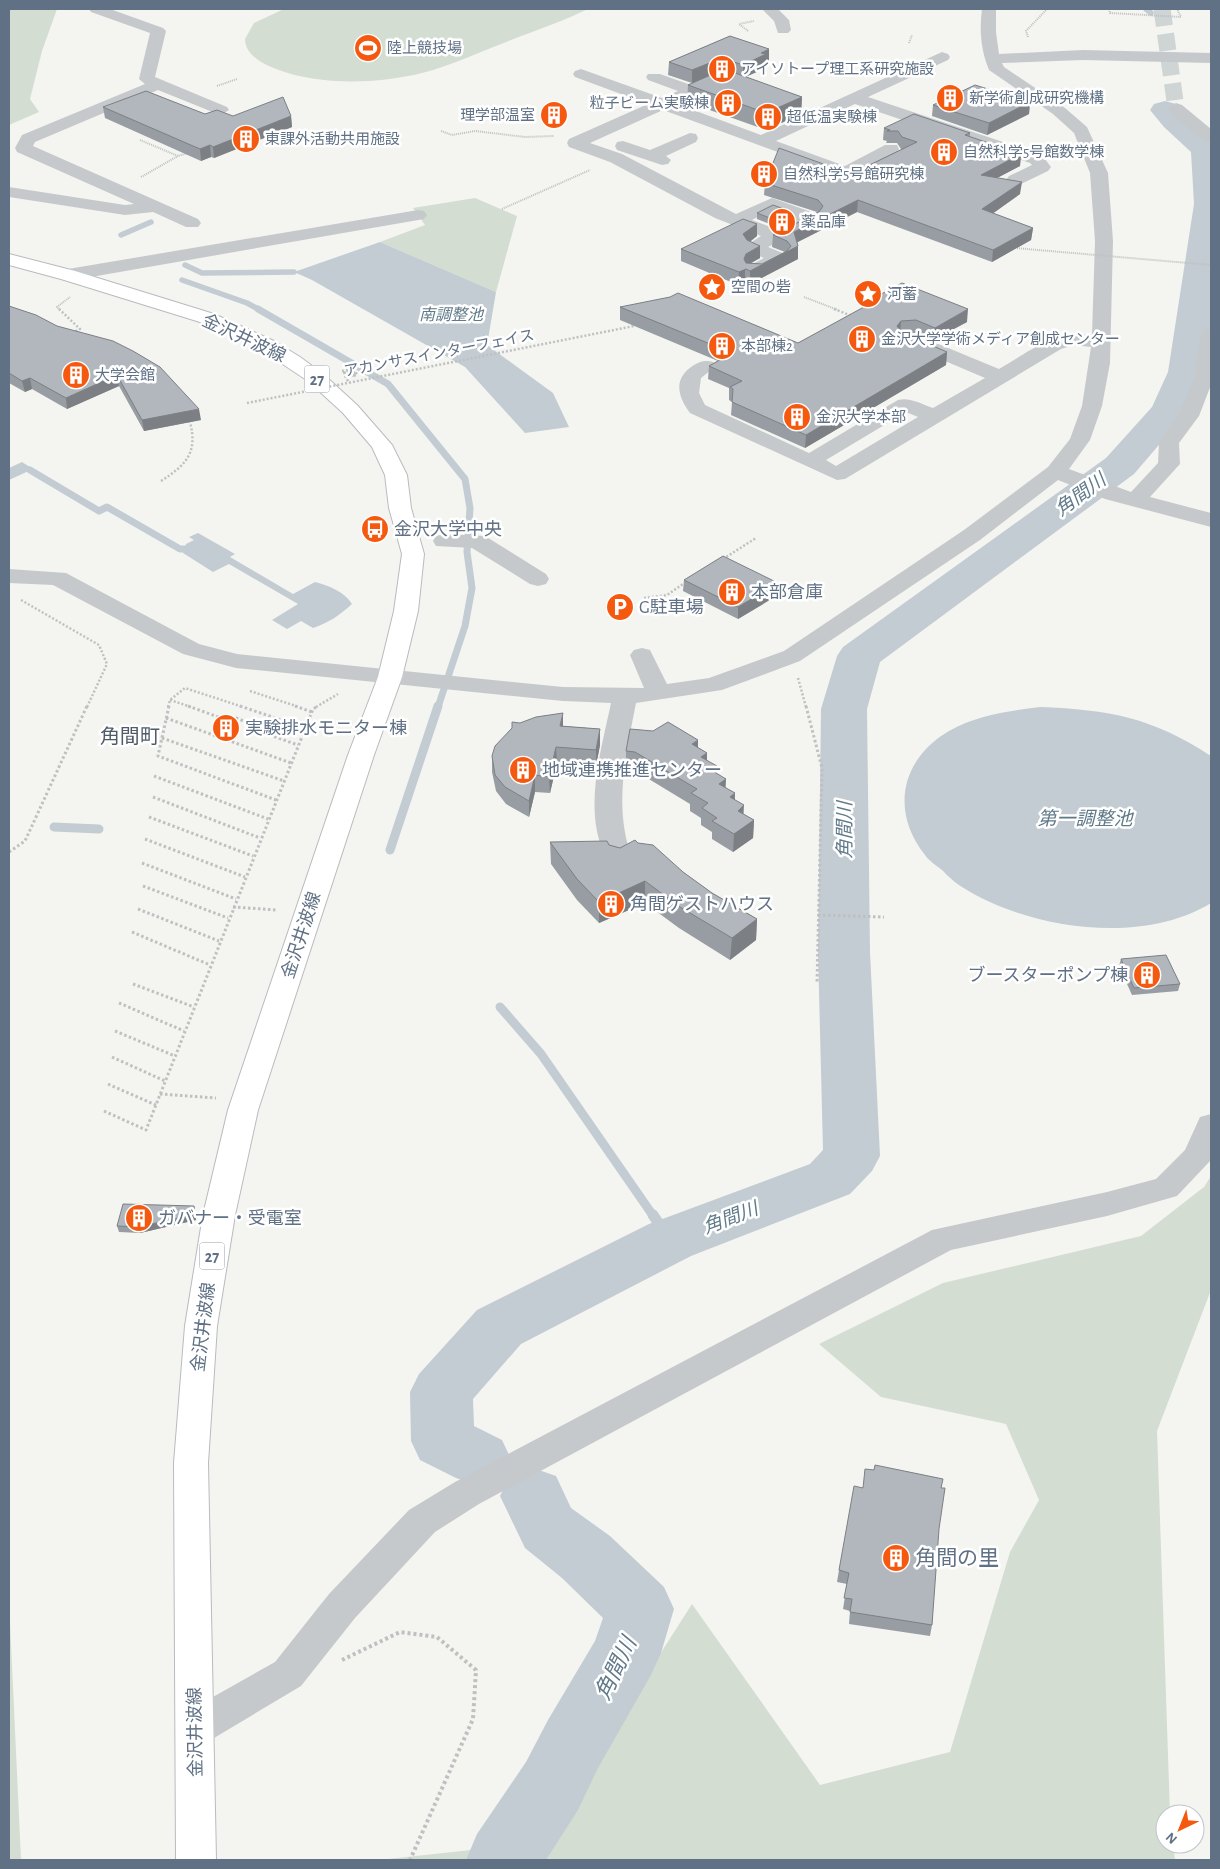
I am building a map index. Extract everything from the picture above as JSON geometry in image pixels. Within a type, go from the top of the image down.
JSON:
[{"type":"main road","name":"金沢井波線","points":[[9,260],[68,275],[207,318],[267,345],[315,377],[350,409],[382,445],[396,475],[400,508],[413,554],[406,611],[390,677],[361,755],[243,1110],[219,1215],[201,1326],[192,1463],[196,1860]]},
{"type":"street","points":[[96,9],[158,31],[147,79],[222,110]]},
{"type":"street","points":[[770,9],[781,20],[783,30]]},
{"type":"street","points":[[9,576],[58,578],[191,649],[236,661],[390,677],[564,694],[625,695],[713,685],[792,656],[972,534],[1056,472],[1080,440],[1092,406],[1102,342],[1104,241],[1099,173],[1081,131],[1059,111],[997,70],[992,59],[987,28],[989,9]]},
{"type":"street","points":[[992,59],[1083,55],[1211,58]]},
{"type":"street","points":[[762,141],[942,57]]},
{"type":"street","points":[[581,74],[846,172],[891,149]]},
{"type":"street","points":[[654,77],[692,91]]},
{"type":"street","points":[[575,143],[722,78],[732,81]]},
{"type":"street","points":[[158,84],[28,139],[23,148],[192,223]]},
{"type":"street","points":[[854,98],[1036,159],[1042,167],[1015,180]]},
{"type":"street","points":[[1176,108],[1183,118],[1203,129],[1211,137]]},
{"type":"street","points":[[594,135],[656,158],[690,138]]},
{"type":"street","points":[[575,143],[616,158],[737,220],[776,235]]},
{"type":"street","points":[[9,192],[125,210],[156,208]]},
{"type":"street","points":[[737,220],[772,203],[811,218],[753,247],[779,258],[754,271]]},
{"type":"street","points":[[68,275],[418,215]]},
{"type":"street","points":[[1136,500],[1169,464],[1169,443],[1189,416],[1205,376],[1211,334]]},
{"type":"street","points":[[908,339],[1000,377]]},
{"type":"street","points":[[706,366],[690,375],[689,392],[697,409],[837,474],[932,416],[1064,340],[1102,342]]},
{"type":"street","points":[[1056,472],[1113,494],[1211,520]]},
{"type":"street","points":[[448,541],[477,541],[538,579]]},
{"type":"street","points":[[642,655],[658,692]]},
{"type":"street","points":[[619,858],[612,845],[607,812],[625,695]]},
{"type":"street","points":[[195,1728],[288,1674],[342,1606],[422,1522],[467,1493],[866,1278],[943,1239],[1107,1204],[1166,1188],[1198,1156],[1211,1125]]},
{"type":"path","points":[[1032,57],[1026,31],[1047,9]]},
{"type":"path","points":[[1109,9],[1110,14],[1180,17],[1177,9]]},
{"type":"path","points":[[908,43],[912,35]]},
{"type":"path","points":[[441,131],[452,135],[475,130],[525,137],[550,135],[575,143]]},
{"type":"path","points":[[140,140],[178,156]]},
{"type":"path","points":[[118,190],[178,156],[188,153]]},
{"type":"path","points":[[502,209],[616,158]]},
{"type":"path","points":[[1015,248],[1211,265]]},
{"type":"path","points":[[66,335],[80,330],[58,307],[72,296]]},
{"type":"path","points":[[804,297],[856,318]]},
{"type":"path","name":"アカンサスインターフェイス","points":[[247,403],[634,326]]},
{"type":"path","points":[[341,378],[356,375],[354,370],[342,371],[344,377],[356,375],[353,370],[342,371],[345,376],[355,375],[353,370],[343,372],[345,376],[349,382]]},
{"type":"path","points":[[161,481],[180,468],[192,454],[194,440],[190,422]]},
{"type":"path","points":[[716,564],[756,538]]},
{"type":"path","points":[[9,576],[14,597],[43,610],[99,645],[107,664],[25,841],[9,852]]},
{"type":"path","points":[[644,598],[667,595],[692,579]]},
{"type":"path","points":[[792,656],[822,768],[817,984]]},
{"type":"path","points":[[276,800],[158,756],[170,700],[185,688],[305,728]]},
{"type":"path","points":[[250,691],[312,712]]},
{"type":"path","points":[[104,1111],[146,1130],[232,907],[313,709],[338,694]]},
{"type":"path","points":[[170,700],[221,718],[236,718],[254,725],[250,728],[298,745]]},
{"type":"path","points":[[166,718],[291,763]]},
{"type":"path","points":[[162,738],[284,781]]},
{"type":"path","points":[[154,776],[268,819]]},
{"type":"path","points":[[153,797],[260,838]]},
{"type":"path","points":[[149,817],[254,856]]},
{"type":"path","points":[[145,839],[245,877]]},
{"type":"path","points":[[142,863],[236,899]]},
{"type":"path","points":[[143,886],[228,918]]},
{"type":"path","points":[[232,907],[277,910]]},
{"type":"path","points":[[138,909],[219,941]]},
{"type":"path","points":[[820,915],[884,917]]},
{"type":"path","points":[[132,932],[210,965]]},
{"type":"path","points":[[133,984],[194,1007]]},
{"type":"path","points":[[119,1004],[184,1031]]},
{"type":"path","points":[[115,1031],[175,1056]]},
{"type":"path","points":[[112,1057],[165,1081]]},
{"type":"path","points":[[108,1084],[156,1105]]},
{"type":"path","points":[[160,1094],[216,1098]]},
{"type":"path","points":[[340,1661],[400,1632],[437,1637],[476,1670],[473,1718],[410,1860]]},
{"type":"shaded area","points":[[9,9],[57,9],[42,51],[30,99],[39,112],[9,125]]},
{"type":"shaded area","name":"陸上競技場","points":[[284,9],[588,9],[433,70],[405,77],[349,82],[293,75],[266,64],[251,54],[245,39],[254,23]]},
{"type":"shaded area","points":[[475,198],[517,216],[496,292],[380,242],[425,225],[413,208]]},
{"type":"shaded area","points":[[1211,1176],[1211,1290],[1157,1431],[1170,1804],[1155,1804],[1155,1854],[1174,1854],[1175,1860],[379,1860],[554,1841],[625,1709],[692,1604],[820,1785],[950,1752],[1010,1552],[1039,1500],[1006,1424],[881,1397],[819,1344],[943,1283],[1141,1236],[1204,1187]]},
{"type":"shaded area","points":[[9,1600],[21,1860],[9,1860]]},
{"type":"water","name":"南調整池","points":[[380,242],[496,292],[487,345],[553,393],[569,427],[525,433],[465,367],[312,280],[294,272]]},
{"type":"water","points":[[22,462],[33,469],[9,480],[9,468]]},
{"type":"water","points":[[198,533],[235,554],[230,557],[293,594],[315,582],[340,592],[352,604],[333,619],[313,628],[301,621],[287,629],[272,620],[298,604],[229,564],[213,572],[183,553],[186,544],[194,540],[189,537]]},
{"type":"water","name":"第一調整池","points":[[1040,707],[1088,710],[1129,718],[1169,732],[1211,756],[1211,903],[1183,916],[1152,925],[1119,928],[1085,927],[1052,922],[989,902],[959,885],[927,857],[914,838],[907,821],[905,804],[906,787],[911,771],[920,756],[949,731],[971,721],[993,714]]},
{"type":"building","points":[[730,36],[769,49],[761,53],[766,54],[743,65],[722,58],[692,70],[669,62]]},
{"type":"building","points":[[724,69],[802,97],[766,113],[688,85]]},
{"type":"building","points":[[975,85],[1030,102],[989,123],[933,105]]},
{"type":"building","points":[[146,91],[205,114],[217,110],[233,116],[283,97],[291,116],[213,147],[210,145],[200,149],[103,107]]},
{"type":"building","points":[[914,114],[970,133],[965,135],[1021,154],[981,175],[1022,182],[982,209],[1033,228],[993,250],[858,200],[794,232],[798,246],[750,271],[746,269],[739,272],[681,249],[743,219],[757,224],[743,234],[747,240],[760,246],[746,254],[744,259],[746,263],[762,264],[787,251],[791,246],[787,241],[773,235],[819,212],[823,206],[818,200],[765,183],[779,148],[851,174],[917,142],[902,137],[898,131],[887,131],[890,130],[884,128]]},
{"type":"building","points":[[773,205],[792,212],[775,220],[757,213]]},
{"type":"building","points":[[902,283],[968,309],[935,328],[916,320],[901,321],[897,326],[901,332],[947,352],[806,435],[732,402],[733,389],[730,387],[742,381],[709,366],[732,353],[620,307],[670,297],[678,293],[798,343],[873,302],[870,300]]},
{"type":"building","points":[[9,306],[36,315],[57,326],[113,341],[133,351],[160,367],[199,409],[142,420],[117,375],[66,398],[30,378],[22,381],[9,373]]},
{"type":"building","points":[[723,556],[778,583],[738,607],[684,580]]},
{"type":"building","name":"地域連携推進センター","points":[[563,713],[560,726],[600,729],[596,750],[556,747],[549,777],[535,775],[529,801],[505,787],[495,775],[492,756],[495,746],[512,728],[512,722],[520,723],[536,717]]},
{"type":"building","points":[[668,722],[698,740],[692,744],[707,753],[701,757],[717,766],[711,770],[726,779],[719,784],[735,793],[730,797],[744,805],[738,811],[754,820],[734,834],[712,821],[717,818],[702,808],[708,803],[691,793],[697,789],[635,752],[626,751],[630,729],[653,731]]},
{"type":"building","points":[[635,840],[638,843],[653,845],[683,872],[712,893],[757,919],[732,938],[680,907],[645,881],[599,902],[577,879],[550,842],[607,841],[609,845],[620,848]]},
{"type":"building","name":"ブースターポンプ棟","points":[[1166,955],[1180,984],[1134,988],[1121,959]]},
{"type":"building","points":[[123,1204],[194,1206],[195,1214],[139,1227],[117,1226]]},
{"type":"building","name":"角間の里","points":[[875,1465],[943,1479],[941,1488],[945,1488],[939,1529],[932,1625],[850,1612],[852,1599],[844,1598],[849,1573],[839,1570],[854,1486],[863,1488],[865,1469],[874,1470]]},
{"type":"waterway","name":"角間川","points":[[1146,9],[1151,13]]},
{"type":"waterway","name":"角間川","points":[[479,1459],[443,1441],[441,1392],[499,1327],[670,1240],[830,1179],[852,1156],[844,952],[844,709],[859,656],[1120,466],[1169,411],[1187,372],[1210,204],[1207,150],[1165,110]]},
{"type":"waterway","points":[[121,235],[151,222]]},
{"type":"waterway","points":[[185,265],[202,273],[294,272]]},
{"type":"waterway","points":[[182,280],[247,303],[260,310]]},
{"type":"waterway","points":[[258,309],[388,384],[465,479],[470,508],[467,552],[472,588],[465,626],[438,707]]},
{"type":"waterway","points":[[30,470],[99,511],[107,507],[180,549],[185,549]]},
{"type":"waterway","points":[[390,850],[438,706]]},
{"type":"waterway","points":[[54,827],[99,829]]},
{"type":"waterway","points":[[500,1007],[541,1054],[654,1217]]},
{"type":"waterway","points":[[653,1215],[670,1240]]},
{"type":"waterway","name":"角間川","points":[[503,1860],[552,1786],[573,1744],[626,1653],[640,1609],[586,1557],[548,1528],[533,1496]]},
{"type":"tunnel","points":[[1162,9],[1176,108]]},
{"type":"place","name":"陸上競技場","points":[[368,48]]},
{"type":"place","name":"アイソトープ理工系研究施設","points":[[722,69]]},
{"type":"place","name":"新学術創成研究機構","points":[[950,98]]},
{"type":"place","name":"粒子ビーム実験棟","points":[[728,103]]},
{"type":"place","name":"理学部温室","points":[[554,115]]},
{"type":"place","name":"超低温実験棟","points":[[768,117]]},
{"type":"place","name":"東課外活動共用施設","points":[[246,139]]},
{"type":"place","name":"自然科学5号館数学棟","points":[[944,152]]},
{"type":"place","name":"自然科学5号館研究棟","points":[[764,174]]},
{"type":"place","name":"薬品庫","points":[[782,222]]},
{"type":"place","name":"空間の砦","points":[[712,287]]},
{"type":"place","name":"河蓄","points":[[868,294]]},
{"type":"place","name":"金沢大学学術メディア創成センター","points":[[862,339]]},
{"type":"place","name":"本部棟2","points":[[722,346]]},
{"type":"place","name":"大学会館","points":[[76,375]]},
{"type":"place","name":"金沢大学本部","points":[[797,417]]},
{"type":"place","name":"金沢大学中央","points":[[375,529]]},
{"type":"place","name":"本部倉庫","points":[[732,592]]},
{"type":"place","name":"G駐車場","points":[[620,607]]},
{"type":"place","name":"実験排水モニター棟","points":[[226,728]]},
{"type":"place","name":"地域連携推進センター","points":[[523,770]]},
{"type":"place","name":"角間ゲストハウス","points":[[611,904]]},
{"type":"place","name":"ブースターポンプ棟","points":[[1147,975]]},
{"type":"place","name":"ガバナー・受電室","points":[[139,1218]]},
{"type":"place","name":"角間の里","points":[[896,1558]]},
{"type":"district","name":"角間町","points":[[130,736]]}]
